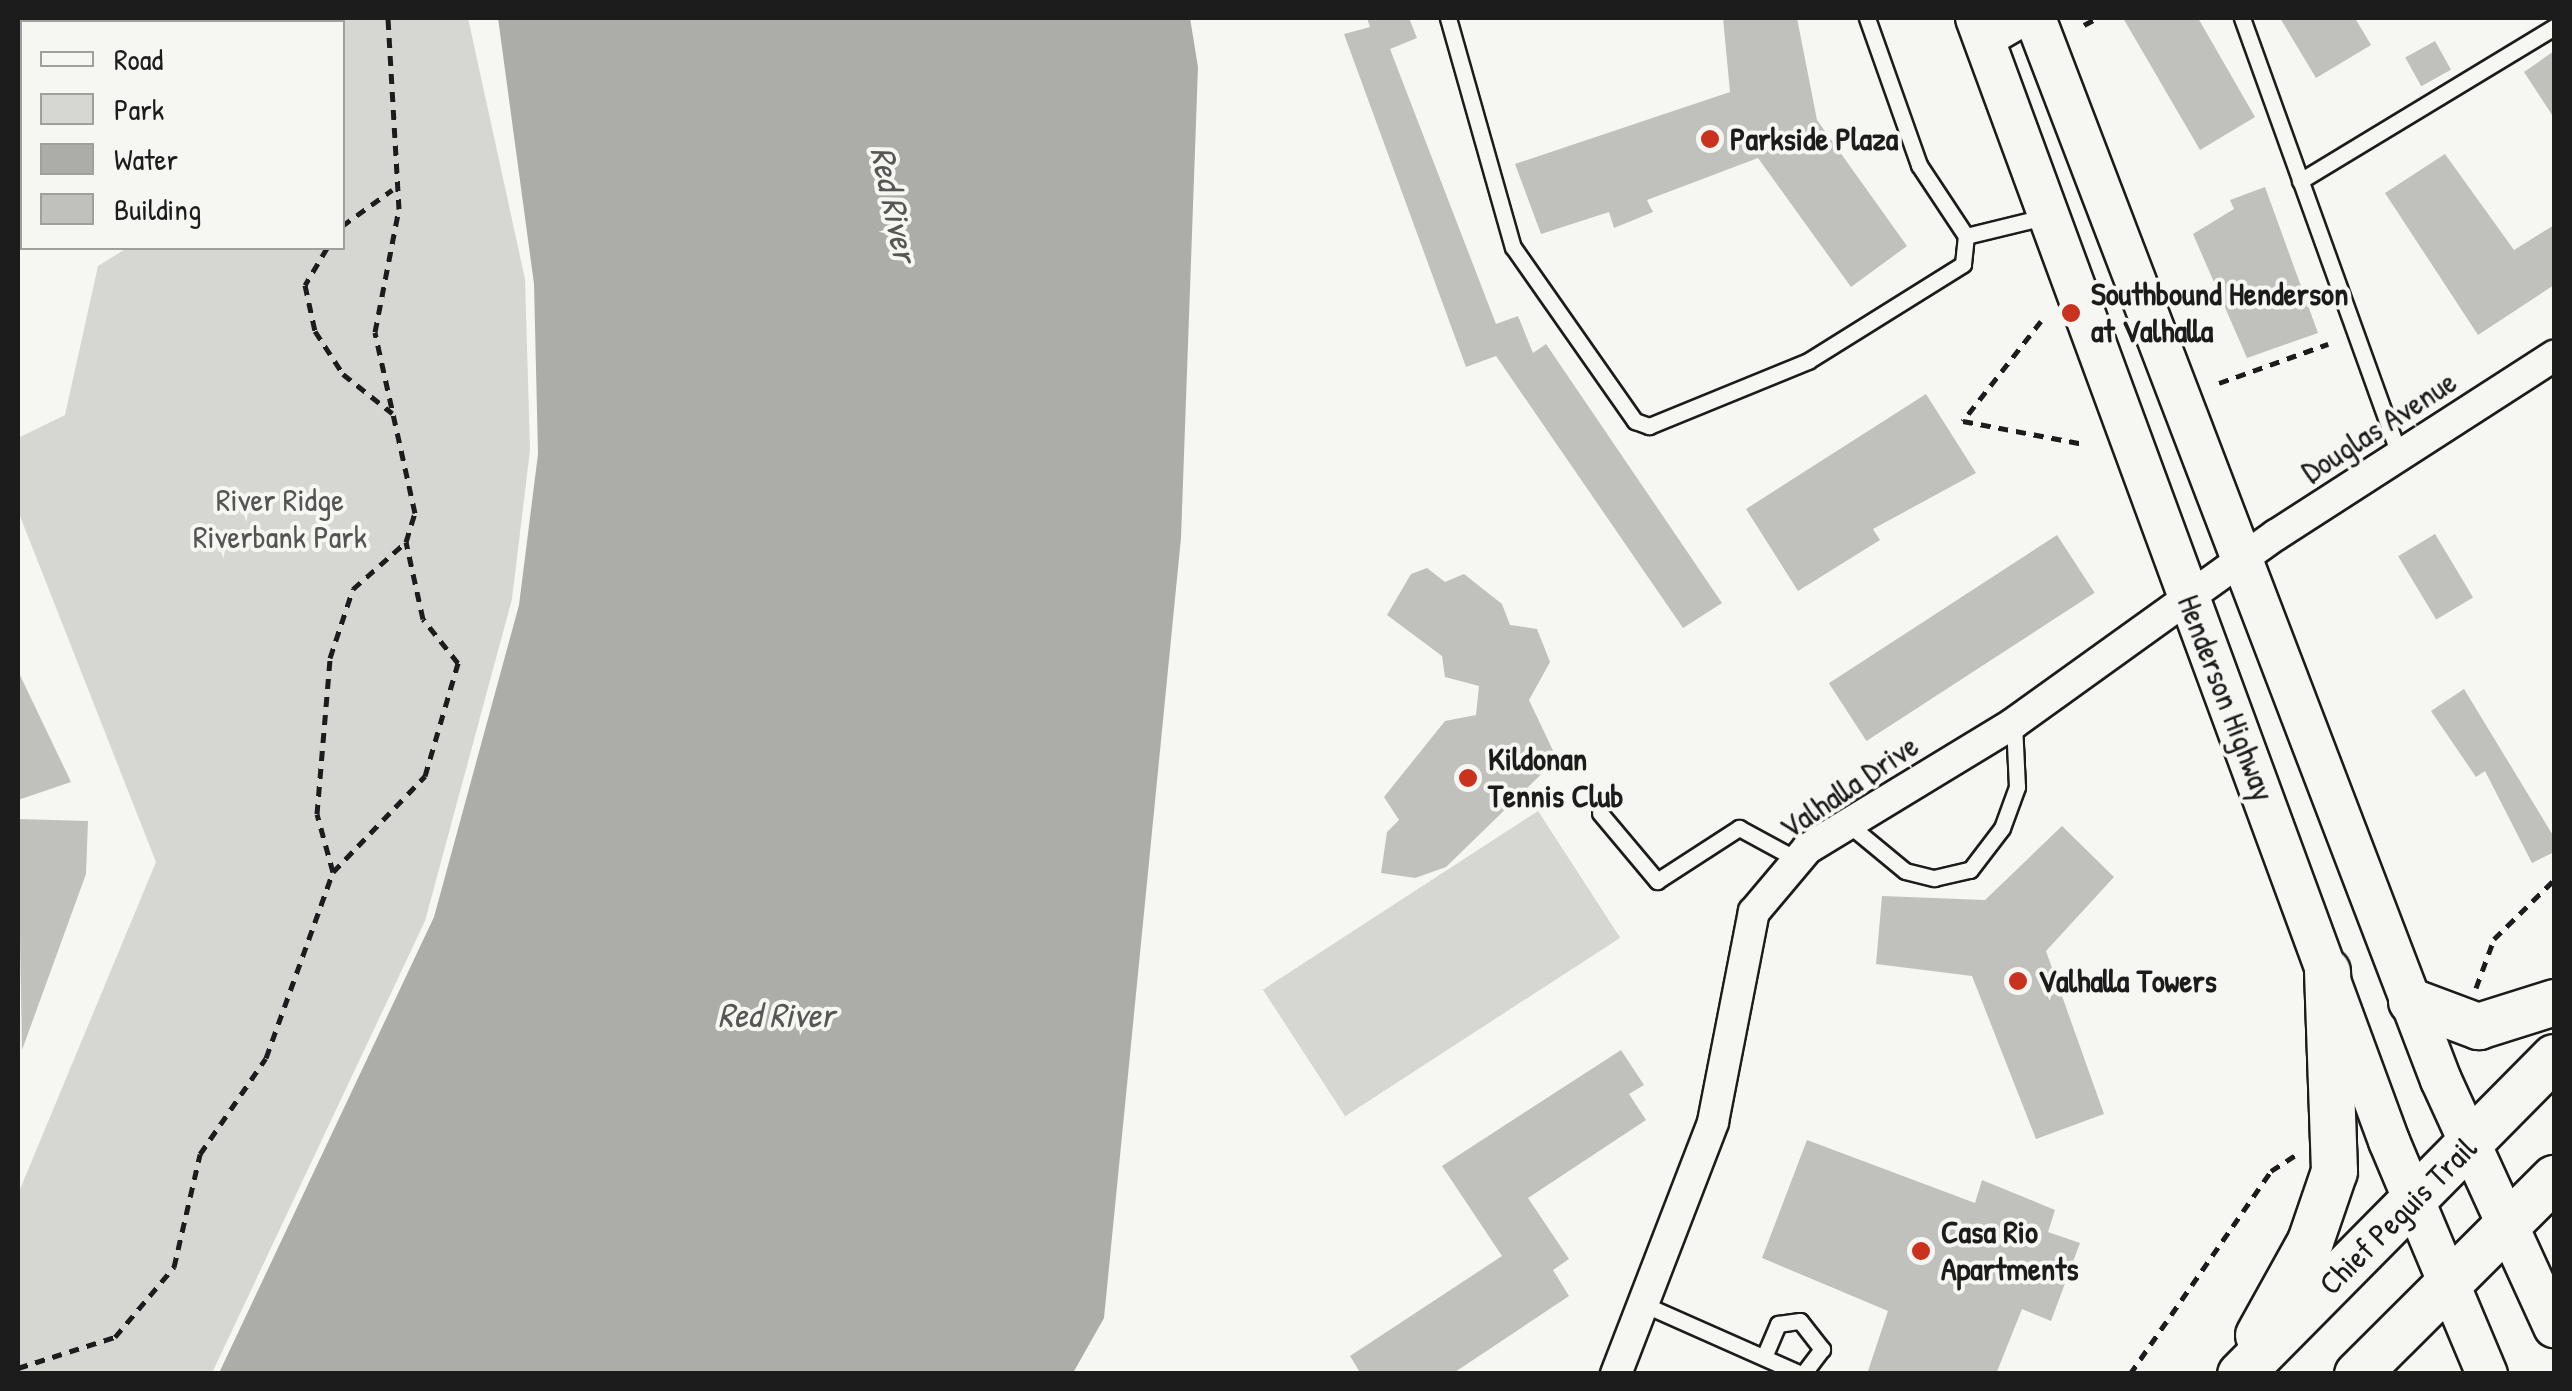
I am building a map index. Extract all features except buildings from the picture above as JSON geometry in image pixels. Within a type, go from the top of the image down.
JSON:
[{"type":"main road","name":"Henderson Highway","points":[[2032,18],[2410,1002],[2554,1327]]},
{"type":"main road","name":"Henderson Highway","points":[[1981,30],[2189,604],[2413,1200],[2487,1374]]},
{"type":"main road","points":[[2238,1374],[2330,1187],[2327,971]]},
{"type":"main road","points":[[2410,1002],[2478,1026],[2554,1002]]},
{"type":"main road","name":"Chief Peguis Trail","points":[[2238,1374],[2554,1057]]},
{"type":"main road","points":[[2357,1374],[2554,1178]]},
{"type":"street","points":[[1981,30],[2032,18]]},
{"type":"street","name":"Douglas Avenue","points":[[2243,560],[2554,356]]},
{"type":"street","name":"Valhalla Drive","points":[[1616,1374],[1713,1122],[1754,912],[1798,860],[1847,823],[2014,722],[2189,604],[2243,560]]},
{"type":"lane","points":[[1448,18],[1513,248],[1635,421],[1649,426],[1808,362],[1963,264],[1966,236],[1918,165],[1867,18]]},
{"type":"lane","points":[[2242,18],[2399,456]]},
{"type":"lane","points":[[2300,181],[2554,27]]},
{"type":"lane","points":[[1966,236],[2048,216]]},
{"type":"lane","points":[[1847,823],[1904,871],[1934,878],[1970,870],[2002,828],[2017,787],[2014,722]]},
{"type":"lane","points":[[1600,813],[1657,881],[1739,828],[1798,860]]},
{"type":"lane","points":[[1643,1304],[1802,1374],[1822,1348],[1800,1320],[1778,1324],[1764,1357]]},
{"type":"path","points":[[18,1368],[114,1337],[174,1267],[200,1154],[266,1058],[333,872],[425,776],[458,663],[423,619],[406,542],[415,513],[375,332],[393,268],[399,208],[392,190],[388,18]]},
{"type":"path","points":[[2084,26],[2098,18]]},
{"type":"path","points":[[345,224],[392,190]]},
{"type":"path","points":[[326,250],[305,285],[315,331],[343,374],[394,415]]},
{"type":"path","points":[[2041,321],[1964,421],[2084,444]]},
{"type":"path","points":[[2218,384],[2328,344]]},
{"type":"path","points":[[333,872],[317,814],[330,658],[353,589],[406,542]]},
{"type":"path","points":[[2474,1000],[2494,939],[2554,880]]},
{"type":"path","points":[[2130,1374],[2222,1235],[2297,1152]]},
{"type":"green space","name":"River Ridge Riverbank Park","points":[[266,18],[468,18],[525,279],[530,450],[512,599],[425,921],[212,1373],[18,1373],[18,1194],[156,862],[18,511],[18,438],[65,415],[98,266],[124,250],[345,250],[345,20]]},
{"type":"green space","points":[[1538,811],[1620,938],[1345,1116],[1263,990]]},
{"type":"water","name":"Red River","points":[[498,18],[1190,18],[1198,67],[1181,538],[1104,1318],[1073,1373],[219,1373],[434,917],[519,605],[538,454],[534,284]]},
{"type":"place","name":"Parkside Plaza","points":[[1710,139]]},
{"type":"place","name":"Southbound Henderson at Valhalla","points":[[2071,313]]},
{"type":"place","name":"Kildonan Tennis Club","points":[[1468,778]]},
{"type":"place","name":"Valhalla Towers","points":[[2018,981]]},
{"type":"place","name":"Casa Rio Apartments","points":[[1921,1251]]}]
